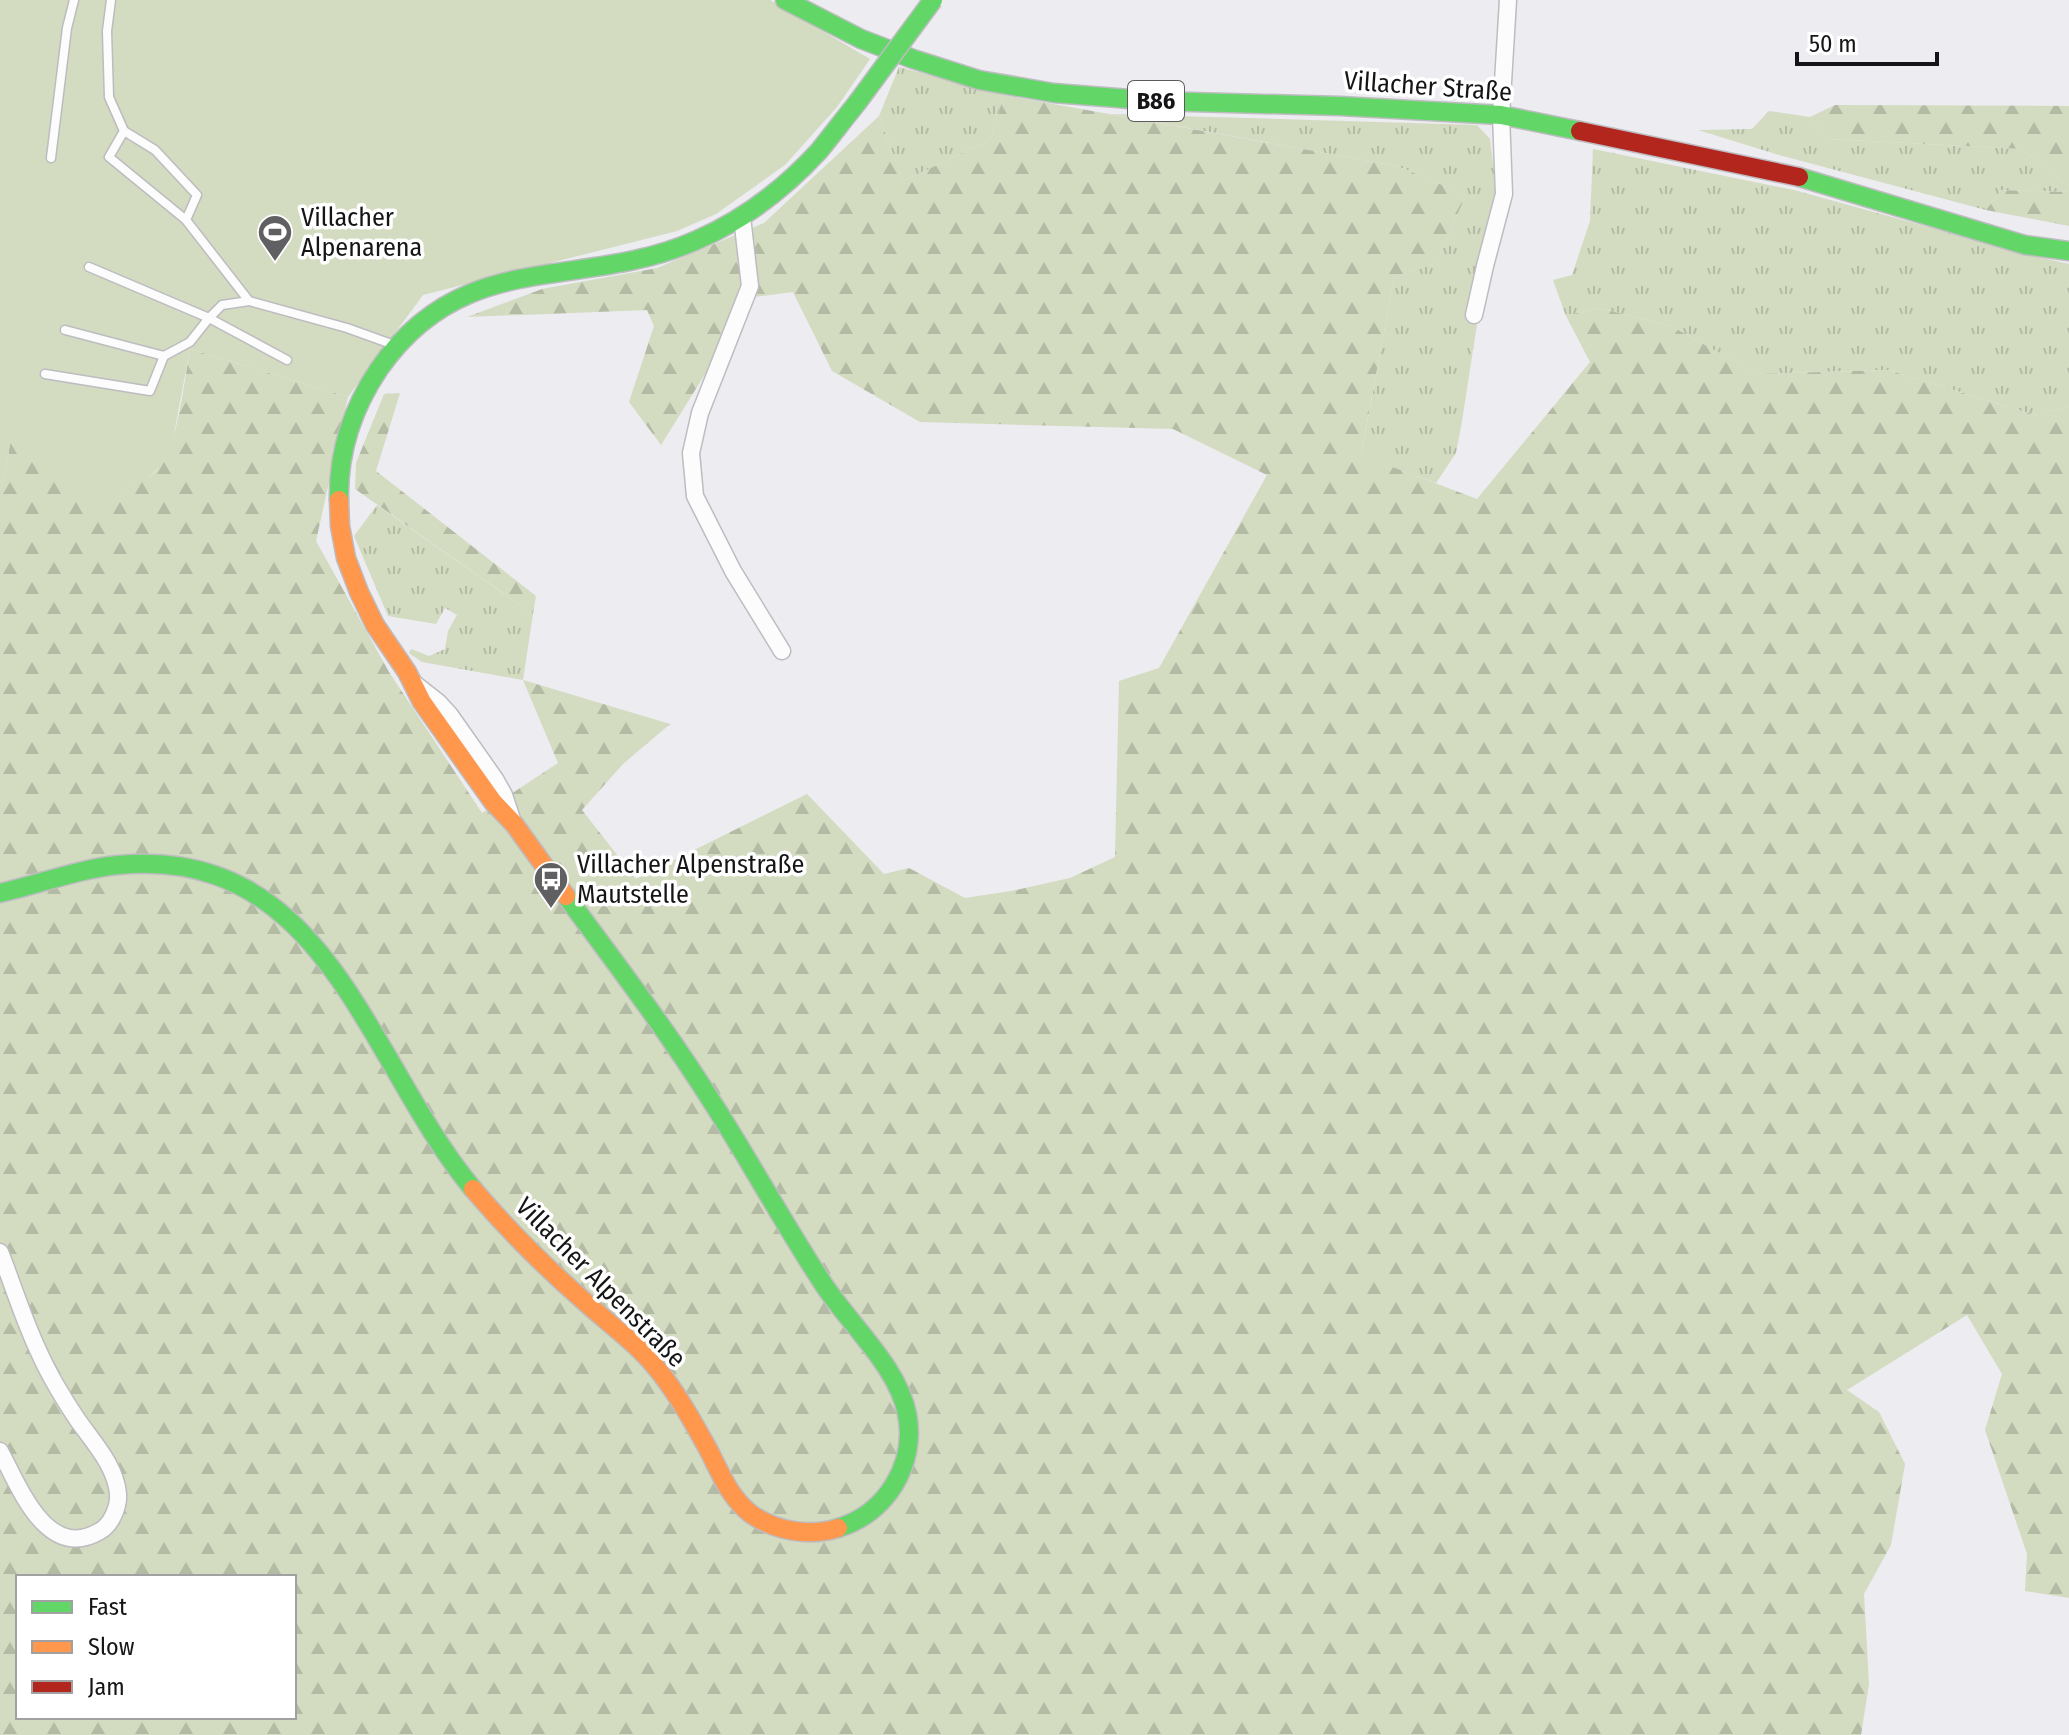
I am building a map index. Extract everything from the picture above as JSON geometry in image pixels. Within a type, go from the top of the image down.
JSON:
[{"type":"street","name":"Villacher Straße","points":[[785,0],[823,21],[913,59],[979,80],[1039,90],[1155,101],[1340,106],[1501,115],[1795,176],[2025,245],[2069,251]]},
{"type":"street","name":"Villacher Alpenstraße","points":[[0,893],[72,873],[134,863],[166,864],[203,872],[236,884],[268,902],[298,926],[326,959],[354,999],[454,1165],[537,1258],[646,1355],[670,1384],[730,1491],[742,1506],[760,1519],[785,1529],[827,1532],[869,1514],[893,1489],[910,1443],[906,1409],[898,1389],[826,1288],[686,1062],[422,702],[415,684],[375,624],[359,592],[347,559],[339,512],[339,484],[349,427],[374,374],[422,323],[482,288],[524,278],[643,260],[696,241],[742,217],[812,158],[933,0]]},
{"type":"street","points":[[1474,315],[1504,194],[1501,115],[1508,0]]},
{"type":"street","points":[[742,217],[750,286],[700,413],[691,453],[695,496],[733,571],[782,651]]},
{"type":"street","points":[[0,1252],[38,1351],[75,1417],[112,1472],[118,1495],[108,1527],[89,1538],[70,1538],[56,1533],[41,1522],[0,1451]]},
{"type":"lane","points":[[51,158],[67,28],[74,0]]},
{"type":"lane","points":[[111,0],[107,31],[109,97],[124,131],[155,150],[197,195],[186,220]]},
{"type":"lane","points":[[124,131],[109,157],[186,220],[249,301]]},
{"type":"lane","points":[[89,267],[209,318],[287,360]]},
{"type":"lane","points":[[45,374],[150,391],[164,356],[190,342],[222,305],[249,301],[347,328],[398,346]]},
{"type":"lane","points":[[65,330],[164,356]]},
{"type":"green space","name":"Villacher Alpenarena","points":[[0,0],[770,0],[870,59],[837,107],[785,165],[716,214],[677,231],[423,295],[348,397],[190,349],[171,450],[160,467],[144,481],[122,491],[96,497],[73,492],[43,472],[19,440],[10,444],[0,489]]},
{"type":"green space","points":[[899,67],[1004,95],[990,140],[903,181],[879,116]]},
{"type":"green space","points":[[1004,95],[1397,166],[1466,195],[1436,263],[1394,278],[1361,455],[1477,499],[1590,362],[1566,316],[1599,308],[1671,326],[1757,374],[1888,370],[2035,415],[2069,406],[2069,1598],[2025,1591],[2027,1554],[1985,1430],[2002,1374],[1967,1315],[1847,1390],[1879,1412],[1905,1464],[1891,1545],[1864,1594],[1869,1684],[1861,1735],[0,1735],[0,489],[10,443],[20,440],[34,462],[122,491],[137,484],[159,468],[171,446],[190,349],[348,397],[316,541],[389,672],[482,813],[558,763],[523,680],[670,724],[623,764],[582,810],[636,879],[807,794],[884,874],[909,868],[965,898],[1070,878],[1115,857],[1119,681],[1159,668],[1267,475],[1173,429],[920,422],[832,371],[793,292],[753,297],[661,445],[629,402],[654,326],[647,310],[467,317],[542,289],[657,268],[764,223],[879,116],[903,181],[990,140]]},
{"type":"green space","points":[[1835,105],[2069,106],[2069,186],[2021,149],[1829,139],[1810,117]]},
{"type":"green space","points":[[1769,111],[1810,117],[1829,139],[2021,149],[2069,186],[2069,192],[2001,190],[1986,210],[1779,155],[1698,130],[1752,129]]},
{"type":"green space","points":[[1110,114],[1477,125],[1490,139],[1497,195],[1462,421],[1456,453],[1436,483],[1361,456],[1394,278],[1436,263],[1466,195],[1397,166]]},
{"type":"green space","points":[[1593,149],[1794,190],[2069,264],[2069,406],[2035,415],[1888,370],[1757,374],[1671,326],[1599,308],[1566,316],[1553,280],[1572,275],[1590,221]]},
{"type":"green space","points":[[2001,190],[2069,192],[2069,226],[1986,210]]},
{"type":"green space","points":[[400,393],[376,471],[536,596],[533,614],[355,489],[356,463],[384,394]]},
{"type":"green space","points":[[377,505],[533,614],[523,680],[422,662],[409,653],[411,649],[429,656],[445,649],[448,631],[457,615],[445,608],[436,624],[388,616],[354,536]]},
{"type":"traffic: fast","points":[[785,0],[861,39],[913,59],[979,80],[1054,93],[1155,101],[1340,106],[1501,115],[1580,131]]},
{"type":"traffic: fast","points":[[857,103],[933,0]]},
{"type":"traffic: fast","points":[[339,500],[341,465],[354,415],[379,369],[413,330],[449,304],[487,287],[654,255],[714,232],[747,213],[792,178],[819,151],[857,103]]},
{"type":"traffic: fast","points":[[1799,177],[2025,245],[2069,251]]},
{"type":"traffic: fast","points":[[0,893],[118,865],[189,868],[247,889],[294,925],[334,972],[436,1138],[473,1189]]},
{"type":"traffic: fast","points":[[566,896],[679,1052],[822,1282],[883,1362],[902,1396],[909,1433],[902,1468],[884,1499],[855,1521],[838,1528]]},
{"type":"traffic: slow","points":[[339,500],[346,558],[375,625],[407,672],[422,702],[493,802],[514,824],[566,896]]},
{"type":"traffic: slow","points":[[473,1189],[540,1261],[651,1361],[679,1399],[726,1484],[743,1507],[760,1520],[793,1531],[816,1532],[838,1528]]},
{"type":"traffic: jam","points":[[1580,131],[1799,177]]},
{"type":"place","name":"Villacher Alpenarena","points":[[275,263]]},
{"type":"place","name":"Villacher Alpenstraße Mautstelle","points":[[551,910]]}]
